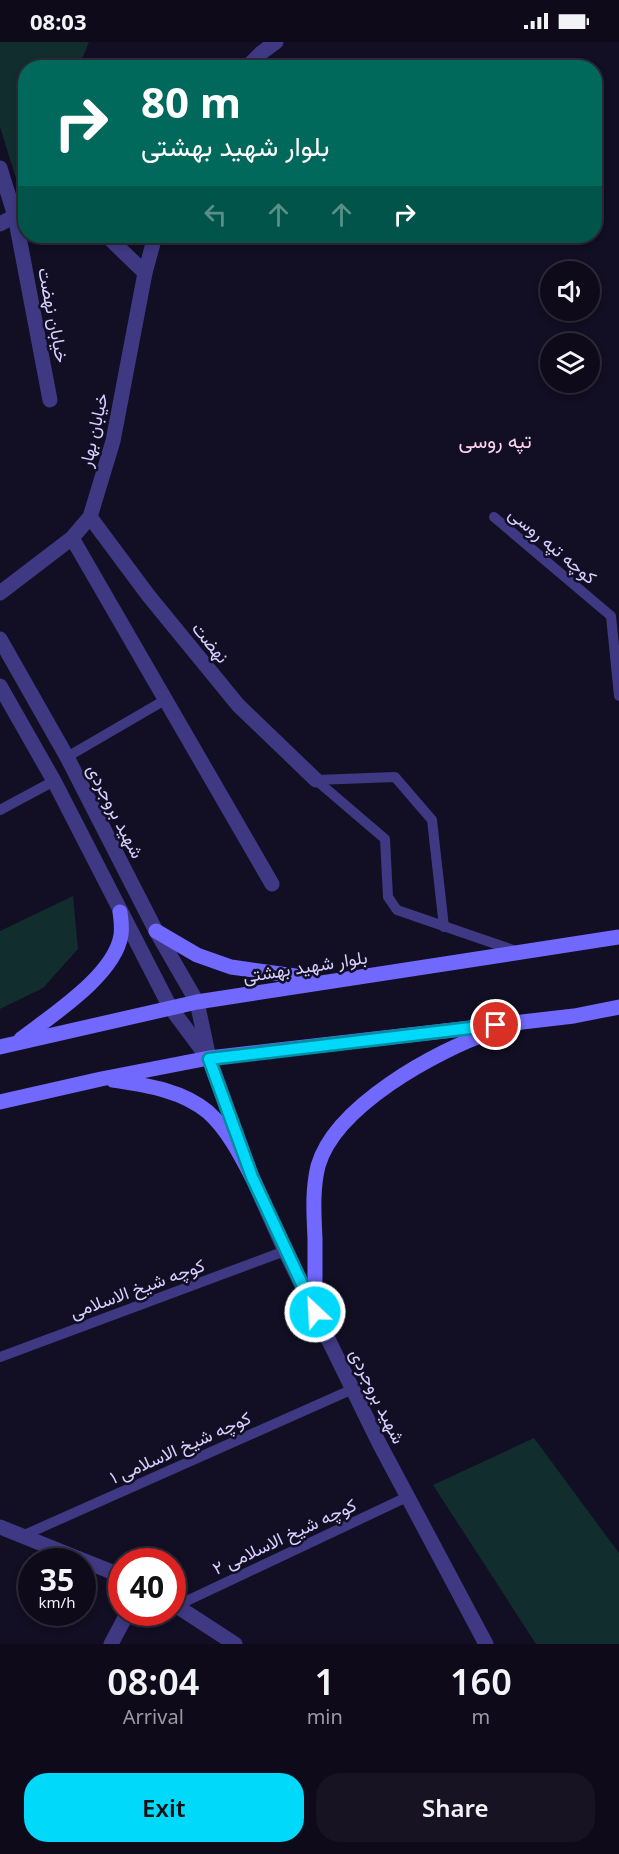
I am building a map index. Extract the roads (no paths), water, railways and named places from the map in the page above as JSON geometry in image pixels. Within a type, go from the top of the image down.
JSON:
[{"type":"main road","points":[[18,1042],[61,1009],[103,972],[115,955],[121,934],[120,912]]},
{"type":"main road","points":[[156,931],[196,955],[231,967],[295,977],[337,980]]},
{"type":"main road","name":"بلوار شهید بهشتی","points":[[0,1047],[197,1002],[619,937]]},
{"type":"main road","points":[[0,1102],[101,1078],[209,1059],[574,1016],[619,1007]]},
{"type":"main road","points":[[315,1312],[313,1197],[319,1164],[334,1135],[360,1108],[414,1067],[462,1042],[520,1022]]},
{"type":"main road","points":[[101,1078],[149,1086],[179,1096],[208,1112],[234,1144],[252,1177]]},
{"type":"street","points":[[254,60],[276,42]]},
{"type":"street","name":"خیابان نهضت","points":[[0,168],[18,210]]},
{"type":"street","points":[[0,224],[18,216]]},
{"type":"street","name":"خیابان نهضت","points":[[25,243],[50,400]]},
{"type":"street","points":[[114,243],[145,273]]},
{"type":"street","name":"خیابان بهار","points":[[0,593],[72,538],[90,517],[113,441],[145,273],[153,243]]},
{"type":"street","name":"نهضت","points":[[90,517],[148,595],[238,705],[316,780]]},
{"type":"street","points":[[72,538],[272,884]]},
{"type":"street","name":"شهید بروجردی","points":[[0,639],[67,757],[156,931],[197,1002],[209,1059],[252,1177],[285,1251],[406,1497],[486,1644]]},
{"type":"street","points":[[0,686],[54,781],[170,1008],[209,1059]]},
{"type":"street","points":[[0,1527],[108,1570]]},
{"type":"street","points":[[186,1612],[236,1644]]},
{"type":"street","points":[[111,1644],[121,1626]]},
{"type":"lane","name":"کوچه تپه روسی","points":[[494,517],[611,616],[619,696]]},
{"type":"lane","points":[[67,757],[165,700]]},
{"type":"lane","points":[[316,780],[395,777],[411,794],[432,820],[444,927]]},
{"type":"lane","points":[[316,780],[385,839],[388,897],[397,910],[522,953]]},
{"type":"lane","points":[[0,810],[54,781]]},
{"type":"lane","name":"کوچه شیخ الاسلامی","points":[[0,1357],[285,1251]]},
{"type":"lane","name":"کوچه شیخ الاسلامی ۱","points":[[22,1536],[353,1389]]},
{"type":"lane","name":"کوچه شیخ الاسلامی ۲","points":[[186,1598],[406,1497]]},
{"type":"district","name":"تپه روسی","points":[[495,440]]}]
